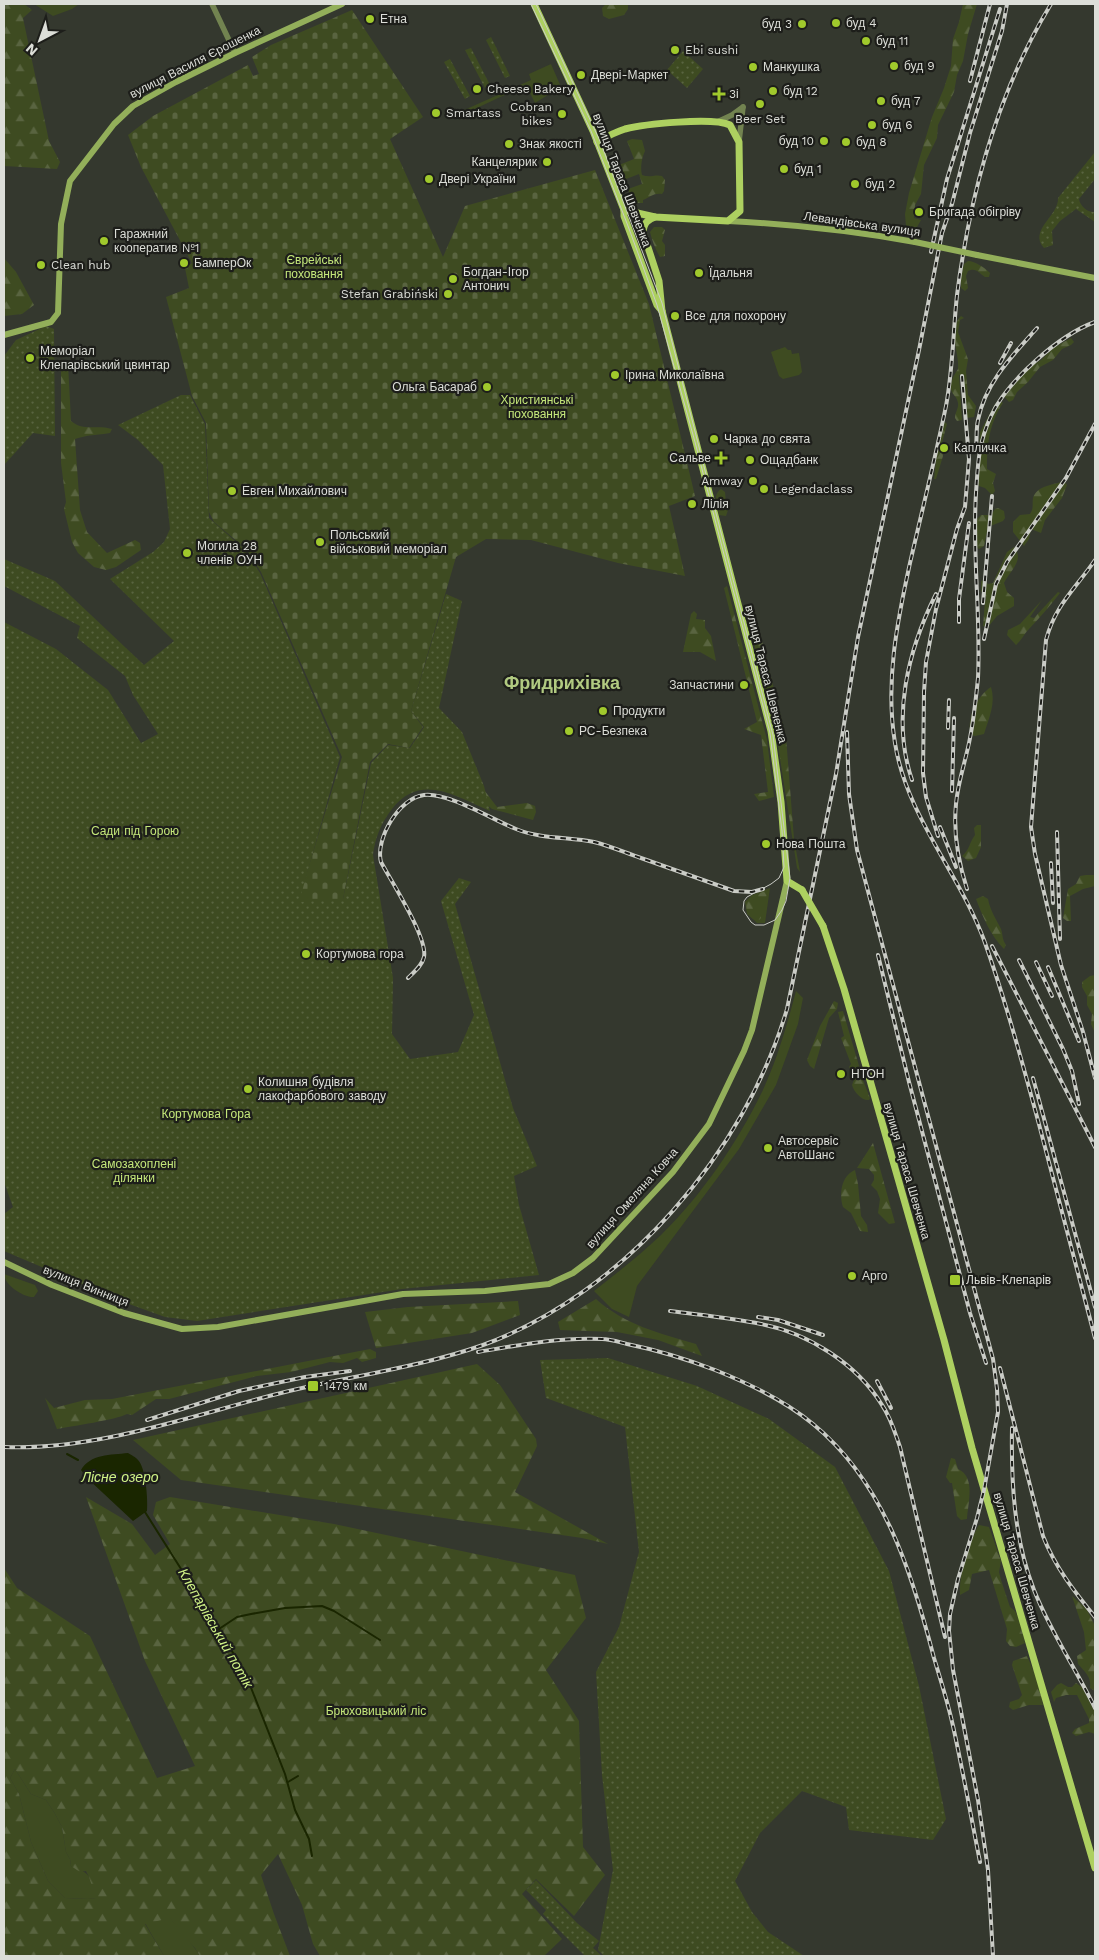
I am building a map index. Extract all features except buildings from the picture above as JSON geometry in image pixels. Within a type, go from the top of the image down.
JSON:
[{"type":"main road","name":"вулиця Василя Єрошенка","points":[[4,336],[51,322],[58,313],[61,224],[70,181],[97,144],[133,106],[235,53],[342,4]]},
{"type":"main road","name":"вулиця Тараса Шевченка","points":[[534,4],[597,142],[624,210],[624,216],[653,296],[662,311]]},
{"type":"main road","points":[[597,142],[624,129],[645,125],[716,122],[730,125],[739,142],[740,211],[746,218],[754,222]]},
{"type":"main road","name":"Левандівська вулиця","points":[[624,210],[655,217],[754,222],[876,236],[1095,278]]},
{"type":"main road","points":[[728,221],[740,211]]},
{"type":"main road","name":"вулиця Тараса Шевченка","points":[[655,217],[647,220],[643,232],[659,281],[662,311],[771,731],[781,802],[787,881],[802,890],[823,926],[844,989],[944,1340],[974,1456],[1095,1868]]},
{"type":"main road","name":"вулиця Омеляна Ковча","points":[[162,1325],[182,1329],[218,1328],[403,1294],[485,1291],[539,1286],[573,1273],[611,1240],[673,1172],[709,1124],[740,1060],[752,1030],[787,881]]},
{"type":"main road","name":"вулиця Винниця","points":[[4,1262],[61,1288],[124,1313],[162,1325]]},
{"type":"street","points":[[212,4],[235,53]]},
{"type":"street","points":[[716,122],[732,115],[743,107],[739,142]]},
{"type":"green space","points":[[4,4],[24,4],[32,10],[23,18],[49,141],[60,162],[57,169],[4,166]]},
{"type":"green space","points":[[34,4],[79,4],[72,9],[53,16]]},
{"type":"green space","points":[[606,4],[628,4],[628,9],[624,15],[609,19],[603,16],[602,8]]},
{"type":"green space","points":[[963,4],[977,4],[954,92],[938,125],[937,138],[924,165],[921,194],[915,205],[914,218],[921,220],[917,227],[909,229],[906,226],[905,214],[909,193],[932,117],[951,66],[953,39]]},
{"type":"green space","points":[[352,10],[423,117],[390,139],[443,257],[465,206],[595,170],[649,304],[695,496],[669,506],[685,576],[618,563],[531,540],[486,539],[456,557],[411,711],[423,727],[409,748],[388,744],[370,762],[342,904],[298,902],[342,757],[261,572],[245,548],[214,522],[209,512],[206,423],[192,396],[166,297],[189,288],[185,268],[192,263],[141,167],[128,135],[153,116],[248,65],[253,76],[259,74],[252,57],[271,45]]},
{"type":"green space","points":[[491,37],[510,76],[505,78],[486,40]]},
{"type":"green space","points":[[471,48],[490,85],[485,88],[465,50]]},
{"type":"green space","points":[[683,51],[703,69],[687,88],[667,70]]},
{"type":"green space","points":[[450,59],[470,96],[465,99],[444,62]]},
{"type":"green space","points":[[551,64],[561,87],[535,103],[526,85],[464,114],[462,111],[531,80],[529,74]]},
{"type":"green space","points":[[632,139],[642,140],[645,151],[641,169],[642,175],[662,176],[665,180],[662,194],[656,194],[643,200],[643,203],[633,203],[628,189],[642,184],[639,174],[626,179],[623,177],[619,165],[634,159],[627,141]]},
{"type":"green space","points":[[1095,152],[1095,179],[1079,199],[1085,208],[1095,212],[1095,222],[1076,209],[1060,221],[1052,231],[1053,245],[1044,248],[1040,241],[1040,235],[1057,205],[1058,198]]},
{"type":"green space","points":[[654,227],[662,227],[665,230],[662,241],[665,245],[665,256],[660,257],[654,244],[650,232]]},
{"type":"green space","points":[[4,258],[16,272],[34,305],[22,314],[4,316]]},
{"type":"green space","points":[[968,261],[980,265],[990,273],[989,277],[985,277],[975,270],[968,271],[966,276],[968,288],[965,291],[961,288],[961,276],[964,264]]},
{"type":"green space","points":[[961,316],[964,318],[960,320],[958,332],[968,359],[966,371],[968,395],[976,406],[974,417],[966,418],[963,375],[959,375],[962,420],[957,421],[955,418],[958,403],[952,392],[951,383],[958,369],[954,335],[957,321]]},
{"type":"green space","points":[[46,326],[54,329],[55,436],[33,433],[4,465],[4,356],[16,340]]},
{"type":"green space","points":[[1071,338],[1074,342],[1062,349],[1053,360],[1040,367],[1017,392],[1013,400],[1009,402],[1003,395],[1020,373],[1041,360],[1053,348]]},
{"type":"green space","points":[[785,347],[791,350],[792,354],[799,353],[802,372],[799,375],[783,379],[779,376],[771,352]]},
{"type":"green space","points":[[65,360],[68,363],[71,421],[86,427],[112,429],[110,433],[75,439],[80,510],[87,532],[107,553],[135,540],[140,543],[141,550],[116,567],[106,570],[94,567],[78,553],[72,542],[64,509],[66,502],[61,463],[61,364]]},
{"type":"green space","name":"Кортумова Гора","points":[[181,395],[190,395],[205,424],[209,518],[244,549],[260,573],[340,757],[299,902],[343,899],[371,763],[388,745],[410,748],[424,727],[411,711],[446,594],[462,601],[439,708],[462,732],[484,786],[490,811],[451,794],[439,790],[426,789],[414,792],[403,798],[388,814],[379,831],[373,855],[393,978],[392,1034],[410,1059],[458,1052],[474,1015],[441,901],[459,878],[471,882],[455,904],[513,1108],[537,1166],[514,1176],[519,1205],[539,1275],[402,1289],[197,1321],[165,1317],[129,1304],[4,1251],[4,1214],[13,1207],[4,1182],[4,622],[56,649],[108,690],[141,743],[158,734],[133,695],[125,676],[77,638],[80,626],[4,586],[4,559],[55,581],[144,665],[174,641],[110,579],[153,552],[164,542],[170,529],[163,465],[138,440],[118,425]]},
{"type":"green space","points":[[1000,401],[1003,403],[992,427],[988,451],[987,469],[996,474],[993,483],[995,491],[992,495],[985,488],[976,485],[976,466],[979,456],[980,432],[995,404]]},
{"type":"green space","points":[[945,422],[947,424],[941,447],[943,456],[936,479],[934,479],[938,442]]},
{"type":"green space","points":[[1064,481],[1067,485],[1062,498],[1045,520],[1041,533],[1031,529],[1029,539],[1024,546],[1013,532],[1013,522],[1020,515],[1030,514],[1033,498],[1038,490]]},
{"type":"green space","points":[[721,489],[725,492],[726,502],[729,507],[726,516],[719,515],[716,505],[717,494]]},
{"type":"green space","points":[[998,508],[1004,511],[1005,518],[1003,521],[988,527],[984,546],[979,549],[976,546],[977,519],[981,515],[991,515]]},
{"type":"green space","points":[[1014,547],[1018,556],[1017,561],[1004,583],[1007,592],[1014,598],[1014,606],[997,616],[988,627],[983,626],[986,597],[981,591],[981,581],[984,580],[988,584],[993,583],[1007,552]]},
{"type":"green space","points":[[727,586],[767,740],[774,797],[759,801],[754,794],[768,792],[761,735],[744,729],[757,722],[724,588]]},
{"type":"green space","points":[[1058,592],[1060,593],[1016,645],[1007,635],[1008,630],[1020,624],[1042,600],[1030,617],[1034,618]]},
{"type":"green space","points":[[754,609],[786,737],[794,839],[800,872],[797,868],[777,739],[746,611]]},
{"type":"green space","points":[[694,611],[697,614],[696,619],[705,620],[705,628],[711,636],[716,661],[700,652],[683,652],[691,614]]},
{"type":"green space","points":[[991,687],[993,699],[984,734],[971,735],[971,715],[981,696]]},
{"type":"green space","points":[[481,786],[497,807],[527,803],[535,806],[536,812],[533,820],[492,809],[482,800]]},
{"type":"green space","points":[[977,825],[981,825],[981,847],[976,858],[968,861],[962,856],[967,851],[975,835],[974,828]]},
{"type":"green space","points":[[1095,875],[1095,886],[1083,889],[1070,896],[1071,921],[1067,921],[1063,918],[1068,889],[1076,884],[1080,876]]},
{"type":"green space","points":[[770,888],[765,923],[757,923],[747,913],[745,902],[752,895]]},
{"type":"green space","points":[[765,891],[767,895],[764,902],[756,903],[753,906],[753,910],[760,914],[761,918],[759,920],[753,919],[747,914],[746,903],[753,896]]},
{"type":"green space","points":[[983,896],[988,899],[1001,929],[1006,945],[1004,949],[991,932],[976,899]]},
{"type":"green space","points":[[1095,975],[1095,1033],[1091,1024],[1092,1014],[1087,1005],[1087,996],[1082,987],[1082,982]]},
{"type":"green space","points":[[796,991],[803,998],[798,1024],[776,1085],[739,1149],[637,1286],[629,1317],[612,1309],[594,1291],[661,1235],[691,1203],[718,1168],[762,1092],[781,1042]]},
{"type":"green space","points":[[834,1001],[838,1003],[837,1009],[829,1018],[814,1069],[807,1060],[820,1026]]},
{"type":"green space","points":[[843,1011],[870,1098],[869,1100],[859,1096],[852,1085],[855,1077],[849,1067],[851,1064],[841,1038],[844,1036],[838,1012]]},
{"type":"green space","points":[[873,1143],[895,1223],[889,1224],[878,1213],[880,1199],[877,1191],[871,1185],[874,1175],[869,1169],[857,1168]]},
{"type":"green space","points":[[855,1170],[861,1216],[867,1225],[868,1232],[860,1231],[851,1213],[843,1207],[842,1186],[847,1176]]},
{"type":"green space","points":[[4,1274],[35,1285],[38,1291],[34,1297],[20,1293],[7,1282]]},
{"type":"green space","points":[[596,1299],[631,1322],[696,1344],[702,1356],[658,1340],[617,1332],[560,1330],[558,1322]]},
{"type":"green space","points":[[518,1301],[520,1315],[472,1333],[376,1348],[365,1312],[408,1307]]},
{"type":"green space","points":[[370,1349],[376,1352],[376,1358],[362,1362],[357,1358],[343,1363],[330,1362],[291,1372],[257,1376],[169,1399],[156,1399],[132,1415],[127,1414],[104,1421],[57,1429],[45,1398],[54,1408],[85,1400],[112,1399]]},
{"type":"green space","points":[[608,1358],[697,1386],[769,1419],[835,1467],[889,1571],[919,1686],[946,1819],[933,1840],[849,1830],[846,1807],[802,1791],[760,1833],[735,1881],[752,1912],[768,1932],[804,1956],[604,1956],[598,1950],[613,1870],[602,1775],[596,1672],[619,1627],[639,1552],[625,1427],[546,1398],[540,1360]]},
{"type":"green space","points":[[477,1364],[500,1385],[536,1439],[537,1446],[515,1492],[608,1544],[582,1538],[181,1480],[133,1440]]},
{"type":"green space","points":[[951,1458],[955,1459],[958,1469],[964,1473],[969,1484],[967,1519],[961,1520],[957,1516],[952,1483],[946,1477]]},
{"type":"green space","name":"Брюховицький ліс","points":[[86,1497],[132,1524],[155,1555],[170,1544],[153,1515],[156,1502],[170,1497],[334,1524],[575,1575],[586,1618],[546,1670],[579,1721],[583,1847],[605,1875],[574,1916],[536,1879],[522,1894],[562,1939],[544,1956],[320,1956],[313,1944],[302,1905],[278,1854],[261,1875],[290,1956],[200,1956],[170,1918],[145,1924],[164,1956],[4,1956],[4,1568],[17,1588],[90,1636],[157,1778],[195,1766],[145,1661]],"holes":[[[15,1769],[31,1794],[46,1800],[54,1812],[62,1827],[66,1852],[71,1866],[80,1872],[86,1871],[96,1898],[65,1898],[48,1881],[31,1842],[19,1794],[10,1778]]]},
{"type":"green space","points":[[979,1525],[989,1527],[1001,1561],[999,1572],[1010,1607],[1015,1611],[1021,1623],[1025,1643],[1016,1647],[1010,1646],[1006,1641],[1007,1629],[989,1570],[972,1574],[969,1590],[960,1595],[965,1559]]},
{"type":"green space","points":[[1072,1596],[1086,1608],[1095,1626],[1095,1691],[1090,1688],[1089,1677],[1078,1664],[1077,1656],[1086,1650],[1084,1632]]},
{"type":"green space","points":[[1027,1656],[1038,1681],[1043,1705],[1029,1705],[1013,1710],[1009,1707],[1010,1702],[1019,1699],[1022,1695],[1012,1665],[1013,1661]]},
{"type":"green space","points":[[1061,1683],[1072,1687],[1076,1683],[1083,1688],[1095,1712],[1095,1734],[1089,1732],[1076,1736],[1072,1733],[1075,1729],[1089,1723],[1089,1719],[1077,1695],[1066,1695],[1056,1698],[1054,1702],[1051,1692]]},
{"type":"green space","points":[[15,1769],[31,1794],[46,1800],[54,1812],[62,1827],[66,1852],[71,1866],[87,1874],[97,1898],[65,1898],[48,1881],[31,1842],[19,1794],[10,1778]]},
{"type":"green space","points":[[536,1880],[577,1923],[599,1941],[593,1948],[602,1956],[585,1956],[543,1914],[546,1910],[526,1890]]},
{"type":"green space","points":[[170,1917],[200,1956],[164,1956],[145,1923]]},
{"type":"water","name":"Лісне озеро","points":[[128,1453],[141,1464],[147,1492],[147,1511],[133,1521],[88,1479],[81,1470],[95,1458]]},
{"type":"waterway","name":"Клепарівський потік","points":[[67,1454],[78,1460]]},
{"type":"waterway","name":"Клепарівський потік","points":[[145,1512],[246,1675],[285,1774],[295,1810],[309,1839],[312,1856]]},
{"type":"waterway","points":[[219,1629],[237,1617],[285,1608],[322,1606],[334,1611],[380,1640]]},
{"type":"waterway","points":[[288,1782],[298,1776]]},
{"type":"tram line","points":[[531,4],[591,131],[657,305],[695,442],[770,733],[782,831],[784,867],[779,878],[747,897],[744,901],[743,910],[755,925],[764,925],[775,920],[782,910],[786,901],[790,878],[773,735],[662,303],[600,141],[536,4]]},
{"type":"railway","points":[[970,81],[990,4]]},
{"type":"railway","points":[[4,1447],[71,1444],[140,1431],[273,1395],[405,1367],[483,1345],[535,1321],[584,1291],[631,1254],[672,1211],[710,1164],[742,1115],[768,1062],[787,1009],[836,774],[858,637],[942,233],[952,204],[970,133],[1002,31],[1007,4]]},
{"type":"railway","points":[[1051,4],[1032,37],[1001,108],[978,181],[957,295],[948,392],[901,608],[894,653],[891,698],[895,743],[910,795],[973,915],[984,940],[1000,987],[1034,1104],[1095,1338]]},
{"type":"railway","points":[[931,252],[947,179],[1000,9]]},
{"type":"railway","points":[[967,889],[957,847],[955,815],[958,787],[973,723],[978,678],[975,516],[977,473],[981,445],[991,416],[999,402],[1021,374],[1050,348],[1081,328],[1095,322]]},
{"type":"railway","points":[[976,447],[978,420],[993,382],[1037,328]]},
{"type":"railway","points":[[1000,363],[1011,343]]},
{"type":"railway","points":[[938,836],[926,797],[923,773],[924,692],[926,662],[936,609],[957,529],[965,507],[969,459],[962,376]]},
{"type":"railway","points":[[984,639],[996,584],[1007,562],[1066,478],[1095,424]]},
{"type":"railway","points":[[983,603],[992,496]]},
{"type":"railway","points":[[959,622],[959,599],[969,523]]},
{"type":"railway","points":[[1095,560],[1060,607],[1046,640],[1031,827],[1035,854],[1061,965],[1083,1032],[1095,1078]]},
{"type":"railway","points":[[912,780],[906,757],[903,733],[906,685],[917,638],[936,594]]},
{"type":"railway","points":[[948,728],[949,700]]},
{"type":"railway","points":[[952,791],[954,718]]},
{"type":"railway","points":[[847,732],[849,794],[857,850],[993,1359],[997,1389],[998,1412],[984,1490],[958,1579],[950,1614],[949,1631],[953,1670],[978,1800],[988,1870],[993,1956]]},
{"type":"railway","points":[[408,978],[422,963],[424,948],[415,924],[381,862],[380,853],[385,831],[398,811],[415,798],[424,795],[434,795],[458,802],[525,832],[594,842],[734,891],[752,892],[763,889]]},
{"type":"railway","points":[[940,827],[956,867]]},
{"type":"railway","points":[[1057,832],[1060,939]]},
{"type":"railway","points":[[1051,863],[1053,903]]},
{"type":"railway","points":[[992,946],[1095,1147]]},
{"type":"railway","points":[[878,955],[909,1082],[970,1313],[986,1363]]},
{"type":"railway","points":[[1019,960],[1063,1049],[1072,1071],[1079,1104]]},
{"type":"railway","points":[[1036,962],[1052,996]]},
{"type":"railway","points":[[1048,967],[1079,1041]]},
{"type":"railway","points":[[1033,1078],[1095,1307]]},
{"type":"railway","points":[[670,1311],[727,1318],[779,1328],[830,1352],[859,1376],[872,1390],[888,1415],[900,1447],[945,1637]]},
{"type":"railway","points":[[758,1317],[778,1320],[823,1335]]},
{"type":"railway","points":[[478,1352],[571,1339],[605,1339],[660,1352],[715,1370],[766,1393],[802,1415],[838,1447],[859,1473],[877,1501],[892,1531],[916,1594],[951,1717],[980,1862]]},
{"type":"railway","points":[[1000,1368],[1043,1536],[1059,1568],[1095,1617]]},
{"type":"railway","points":[[147,1420],[239,1391],[305,1377],[350,1371]]},
{"type":"railway","points":[[877,1381],[891,1408]]},
{"type":"railway","points":[[1012,1428],[1015,1510],[1027,1571],[1040,1605],[1095,1708]]},
{"type":"place","name":"Етна","points":[[370,19]]},
{"type":"place","name":"буд 4","points":[[836,23]]},
{"type":"place","name":"буд 3","points":[[802,24]]},
{"type":"place","name":"буд 11","points":[[866,41]]},
{"type":"place","name":"Ebi sushi","points":[[675,50]]},
{"type":"place","name":"буд 9","points":[[894,66]]},
{"type":"place","name":"Манкушка","points":[[753,67]]},
{"type":"place","name":"Двері-Маркет","points":[[581,75]]},
{"type":"place","name":"Cheese Bakery","points":[[477,89]]},
{"type":"place","name":"буд 12","points":[[773,91]]},
{"type":"place","name":"3і","points":[[719,94]]},
{"type":"place","name":"буд 7","points":[[881,101]]},
{"type":"place","name":"Beer Set","points":[[760,104]]},
{"type":"place","name":"Smartass","points":[[436,113]]},
{"type":"place","name":"Cobran bikes","points":[[562,114]]},
{"type":"place","name":"буд 6","points":[[872,125]]},
{"type":"place","name":"буд 10","points":[[824,141]]},
{"type":"place","name":"буд 8","points":[[846,142]]},
{"type":"place","name":"Знак якості","points":[[509,144]]},
{"type":"place","name":"Канцелярик","points":[[547,162]]},
{"type":"place","name":"буд 1","points":[[784,169]]},
{"type":"place","name":"Двері України","points":[[429,179]]},
{"type":"place","name":"буд 2","points":[[855,184]]},
{"type":"place","name":"Бригада обігріву","points":[[919,212]]},
{"type":"place","name":"Гаражний кооператив №1","points":[[104,241]]},
{"type":"place","name":"БамперОк","points":[[184,263]]},
{"type":"place","name":"Clean hub","points":[[41,265]]},
{"type":"place","name":"Їдальня","points":[[699,273]]},
{"type":"place","name":"Богдан-Ігор Антонич","points":[[453,279]]},
{"type":"place","name":"Stefan Grabiński","points":[[448,294]]},
{"type":"place","name":"Все для похорону","points":[[675,316]]},
{"type":"place","name":"Меморіал Клепарівський цвинтар","points":[[30,358]]},
{"type":"place","name":"Ірина Миколаївна","points":[[615,375]]},
{"type":"place","name":"Ольга Басараб","points":[[487,387]]},
{"type":"place","name":"Чарка до свята","points":[[714,439]]},
{"type":"place","name":"Капличка","points":[[944,448]]},
{"type":"place","name":"Сальве","points":[[721,458]]},
{"type":"place","name":"Ощадбанк","points":[[750,460]]},
{"type":"place","name":"Amway","points":[[753,481]]},
{"type":"place","name":"Legendaclass","points":[[764,489]]},
{"type":"place","name":"Евген Михайлович","points":[[232,491]]},
{"type":"place","name":"Лілія","points":[[692,504]]},
{"type":"place","name":"Польський військовий меморіал","points":[[320,542]]},
{"type":"place","name":"Могила 28 членів ОУН","points":[[187,553]]},
{"type":"place","name":"Запчастини","points":[[744,685]]},
{"type":"place","name":"Продукти","points":[[603,711]]},
{"type":"place","name":"РС-Безпека","points":[[569,731]]},
{"type":"place","name":"Нова Пошта","points":[[766,844]]},
{"type":"place","name":"Кортумова гора","points":[[306,954]]},
{"type":"place","name":"НТОН","points":[[841,1074]]},
{"type":"place","name":"Колишня будівля лакофарбового заводу","points":[[248,1089]]},
{"type":"place","name":"Автосервіс АвтоШанс","points":[[768,1148]]},
{"type":"place","name":"Арго","points":[[852,1276]]},
{"type":"place","name":"Львів-Клепарів","points":[[955,1280]]},
{"type":"place","name":"1479 км","points":[[313,1386]]},
{"type":"district","name":"Фридрихівка","points":[[562,682]]},
{"type":"park label","name":"Єврейські поховання","points":[[314,267]]},
{"type":"park label","name":"Християнські поховання","points":[[537,407]]},
{"type":"park label","name":"Сади під Горою","points":[[135,831]]},
{"type":"park label","name":"Самозахоплені ділянки","points":[[134,1171]]}]
